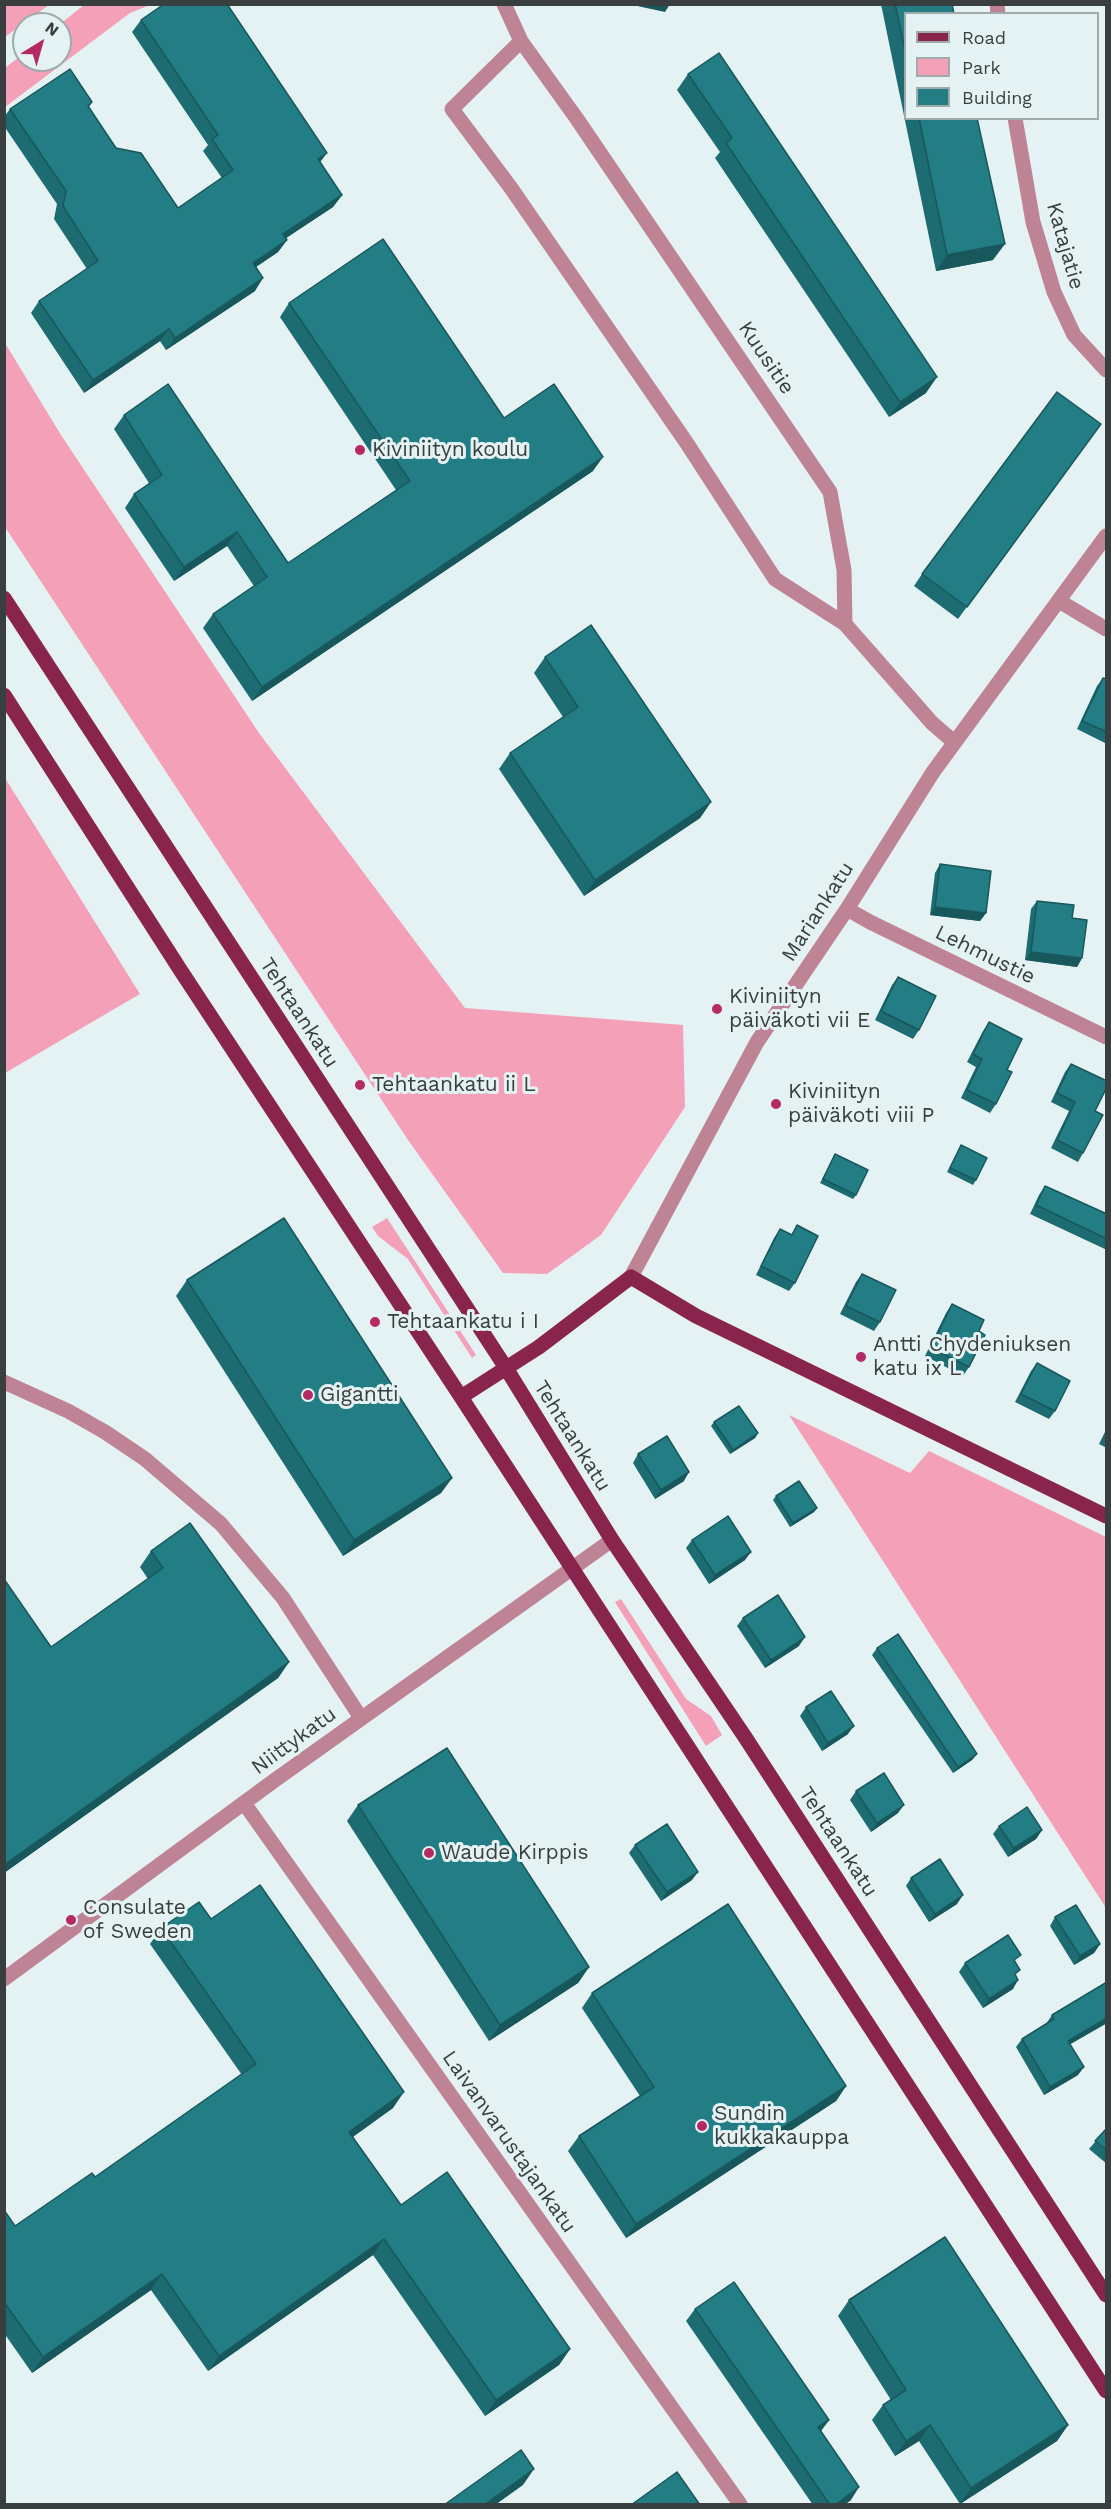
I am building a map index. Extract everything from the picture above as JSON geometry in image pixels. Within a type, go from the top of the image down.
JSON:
[{"type":"main road","name":"Tehtaankatu","points":[[4,598],[506,1368],[612,1540],[745,1737],[1107,2295]]},
{"type":"main road","points":[[4,695],[181,971],[461,1397],[1107,2391]]},
{"type":"main road","name":"Mariankatu","points":[[461,1397],[539,1347],[631,1278]]},
{"type":"main road","points":[[631,1278],[696,1316],[1107,1516]]},
{"type":"street","name":"Kuusitie","points":[[504,4],[520,41],[584,129],[830,492],[844,570],[845,624]]},
{"type":"street","points":[[520,41],[452,109],[511,188],[679,432],[775,579],[845,624],[932,723],[954,742]]},
{"type":"street","name":"Katajatie","points":[[1015,120],[1033,222],[1054,292],[1074,335],[1107,370]]},
{"type":"street","name":"Mariankatu","points":[[631,1278],[757,1042],[847,909],[954,742],[1107,537]]},
{"type":"street","points":[[1059,601],[1107,629]]},
{"type":"street","name":"Lehmustie","points":[[847,909],[1107,1037]]},
{"type":"street","points":[[4,1382],[68,1411],[105,1432],[146,1460],[221,1524],[283,1598],[361,1718]]},
{"type":"street","name":"Niittykatu","points":[[4,1979],[361,1718],[612,1540]]},
{"type":"street","name":"Laivanvarustajankatu","points":[[244,1803],[740,2505]]},
{"type":"green space","points":[[5,4],[49,4],[39,12],[12,12],[12,32],[5,37]]},
{"type":"green space","points":[[84,5],[150,5],[130,13],[72,57],[72,14]]},
{"type":"green space","points":[[12,62],[12,72],[52,72],[5,107],[5,68]]},
{"type":"green space","points":[[5,343],[61,435],[259,733],[465,1008],[683,1025],[685,1107],[601,1235],[547,1274],[503,1273],[408,1140],[5,527]]},
{"type":"green space","points":[[5,778],[140,994],[4,1073]]},
{"type":"green space","points":[[387,1218],[476,1355],[472,1358],[408,1259],[378,1236],[372,1227]]},
{"type":"green space","points":[[789,1415],[910,1473],[929,1451],[1106,1537],[1106,1908]]},
{"type":"green space","points":[[621,1599],[686,1699],[711,1716],[722,1735],[706,1746],[615,1602]]},
{"type":"building","points":[[164,4],[227,4],[327,153],[318,159],[342,195],[283,234],[287,240],[253,263],[263,278],[175,338],[169,329],[93,380],[39,301],[98,261],[63,206],[66,191],[10,109],[66,72],[72,72],[92,102],[88,106],[116,148],[141,153],[178,208],[233,170],[212,139],[218,135],[141,20]]},
{"type":"building","points":[[895,4],[952,4],[954,12],[904,12],[904,45]]},
{"type":"building","points":[[719,53],[937,377],[900,402],[726,143],[732,138],[688,74]]},
{"type":"building","points":[[919,120],[977,120],[1005,244],[947,255]]},
{"type":"building","points":[[383,239],[504,418],[554,384],[603,457],[262,687],[213,614],[267,577],[237,532],[184,567],[134,494],[162,475],[124,415],[168,384],[288,563],[410,481],[289,303]]},
{"type":"building","points":[[1057,392],[1101,424],[967,607],[922,574]]},
{"type":"building","points":[[591,625],[711,802],[595,880],[510,753],[578,707],[545,657]]},
{"type":"building","points":[[1103,678],[1107,679],[1107,732],[1082,721]]},
{"type":"building","points":[[940,864],[991,871],[986,913],[935,907]]},
{"type":"building","points":[[1037,901],[1074,905],[1072,918],[1087,920],[1082,958],[1031,952]]},
{"type":"building","points":[[898,977],[936,996],[919,1030],[881,1011]]},
{"type":"building","points":[[989,1022],[1022,1039],[1007,1070],[1012,1072],[996,1104],[967,1090],[982,1059],[973,1054]]},
{"type":"building","points":[[1071,1064],[1107,1081],[1107,1087],[1095,1111],[1103,1115],[1083,1153],[1057,1140],[1075,1102],[1057,1093]]},
{"type":"building","points":[[961,1145],[987,1158],[976,1180],[950,1168]]},
{"type":"building","points":[[835,1154],[868,1170],[856,1195],[823,1179]]},
{"type":"building","points":[[1045,1186],[1107,1214],[1107,1239],[1036,1205]]},
{"type":"building","name":"Gigantti","points":[[284,1218],[452,1478],[354,1540],[187,1280]]},
{"type":"building","points":[[797,1225],[818,1236],[795,1283],[761,1266],[780,1229],[792,1235]]},
{"type":"building","points":[[862,1274],[896,1290],[880,1322],[846,1306]]},
{"type":"building","points":[[952,1304],[984,1320],[979,1331],[985,1335],[969,1367],[931,1348]]},
{"type":"building","points":[[1037,1363],[1070,1381],[1055,1411],[1021,1394]]},
{"type":"building","points":[[739,1406],[758,1433],[733,1450],[714,1422]]},
{"type":"building","points":[[667,1436],[689,1472],[661,1490],[638,1454]]},
{"type":"building","points":[[799,1481],[817,1508],[793,1523],[776,1496]]},
{"type":"building","points":[[728,1516],[751,1552],[715,1575],[692,1540]]},
{"type":"building","points":[[190,1523],[289,1662],[4,1865],[4,1579],[51,1647],[163,1568],[151,1551]]},
{"type":"building","points":[[778,1595],[805,1637],[771,1660],[743,1618]]},
{"type":"building","points":[[898,1634],[977,1754],[958,1767],[877,1648]]},
{"type":"building","points":[[831,1691],[854,1726],[828,1743],[806,1707]]},
{"type":"building","points":[[447,1748],[589,1967],[500,2025],[358,1805]]},
{"type":"building","points":[[884,1773],[904,1805],[877,1823],[856,1791]]},
{"type":"building","points":[[1027,1807],[1042,1830],[1014,1848],[999,1826]]},
{"type":"building","points":[[667,1824],[698,1872],[667,1892],[635,1845]]},
{"type":"building","points":[[940,1859],[963,1895],[935,1914],[911,1878]]},
{"type":"building","points":[[260,1885],[404,2092],[349,2132],[401,2205],[447,2172],[570,2349],[496,2400],[384,2239],[219,2356],[162,2274],[43,2357],[4,2302],[4,2210],[15,2226],[92,2173],[95,2177],[256,2064],[161,1928],[199,1902],[211,1919]]},
{"type":"building","points":[[728,1904],[846,2086],[636,2224],[579,2136],[654,2087],[592,1993]]},
{"type":"building","points":[[1076,1905],[1100,1944],[1080,1956],[1055,1917]]},
{"type":"building","points":[[1008,1935],[1021,1955],[1014,1960],[1020,1970],[1015,1974],[1018,1980],[989,1999],[965,1963]]},
{"type":"building","points":[[1107,1982],[1107,2018],[1068,2041],[1084,2067],[1050,2087],[1022,2039],[1054,2019],[1052,2015]]},
{"type":"building","points":[[1107,2128],[1107,2150],[1095,2141]]},
{"type":"building","points":[[945,2237],[1068,2425],[971,2488],[930,2425],[906,2441],[883,2405],[906,2390],[849,2300]]},
{"type":"building","points":[[734,2282],[829,2420],[818,2427],[859,2487],[835,2505],[830,2505],[695,2309]]},
{"type":"building","points":[[521,2450],[534,2469],[484,2505],[444,2505]]},
{"type":"building","points":[[677,2472],[700,2505],[631,2505]]},
{"type":"place","name":"Kiviniityn koulu","points":[[360,450]]},
{"type":"place","name":"Kiviniityn päiväkoti vii E","points":[[717,1009]]},
{"type":"place","name":"Tehtaankatu ii L","points":[[360,1085]]},
{"type":"place","name":"Kiviniityn päiväkoti viii P","points":[[776,1104]]},
{"type":"place","name":"Tehtaankatu i I","points":[[375,1322]]},
{"type":"place","name":"Antti Chydeniuksen katu ix L","points":[[861,1357]]},
{"type":"place","name":"Gigantti","points":[[308,1395]]},
{"type":"place","name":"Waude Kirppis","points":[[429,1853]]},
{"type":"place","name":"Consulate of Sweden","points":[[71,1920]]},
{"type":"place","name":"Sundin kukkakauppa","points":[[702,2126]]}]
